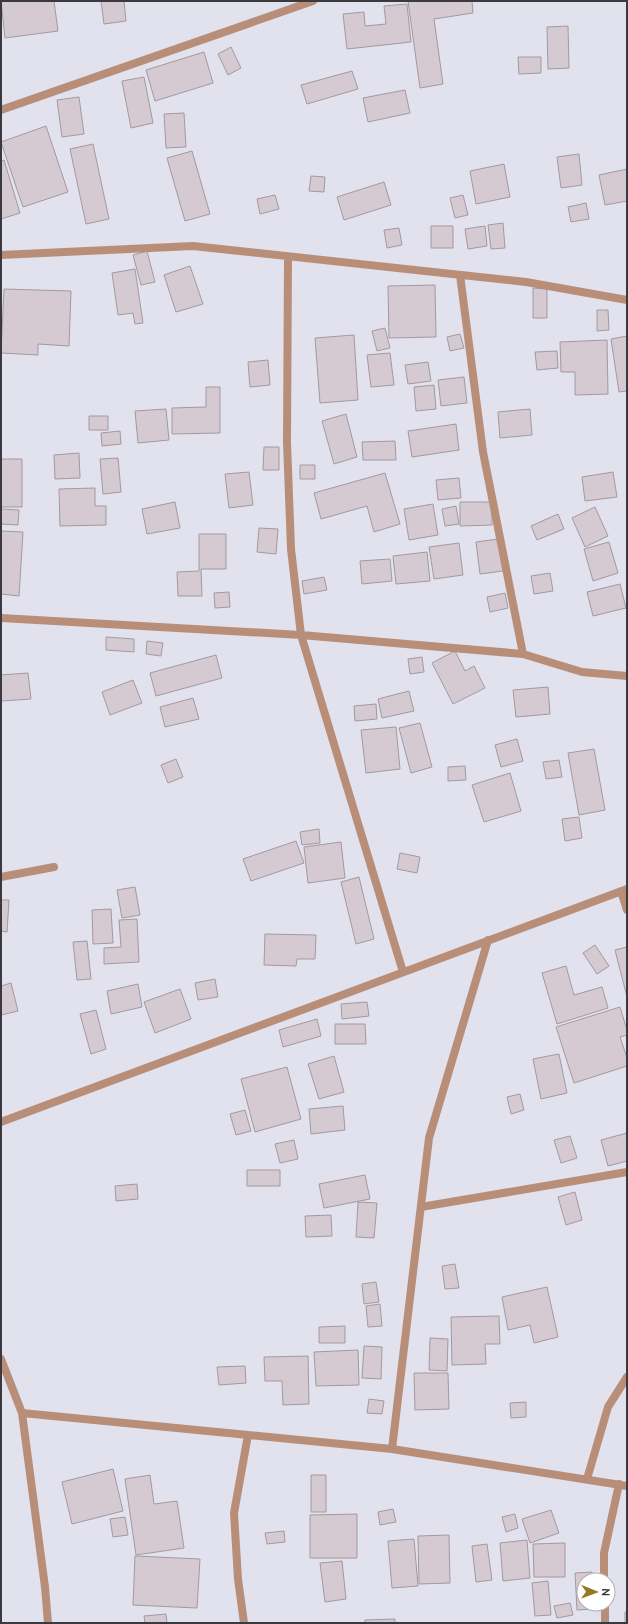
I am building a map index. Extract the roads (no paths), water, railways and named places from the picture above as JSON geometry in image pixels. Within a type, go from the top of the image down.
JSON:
[{"type":"street","points":[[1,110],[313,1]]},
{"type":"street","points":[[1,255],[193,246],[526,282],[627,300]]},
{"type":"street","points":[[288,257],[287,442],[291,548],[301,635],[403,972]]},
{"type":"street","points":[[460,275],[483,452],[523,654]]},
{"type":"street","points":[[1,618],[301,635],[523,654],[582,672],[627,676]]},
{"type":"street","points":[[1,877],[54,867]]},
{"type":"street","points":[[1,1122],[624,890],[627,910]]},
{"type":"street","points":[[392,1449],[429,1138],[488,940]]},
{"type":"street","points":[[421,1207],[627,1172]]},
{"type":"street","points":[[1,1359],[22,1413],[45,1587],[48,1623]]},
{"type":"street","points":[[587,1479],[608,1407],[627,1377]]},
{"type":"street","points":[[22,1413],[392,1449],[623,1485],[604,1553],[604,1572]]},
{"type":"street","points":[[244,1623],[238,1579],[234,1513],[248,1435]]},
{"type":"street","points":[[605,1612],[605,1623]]}]
